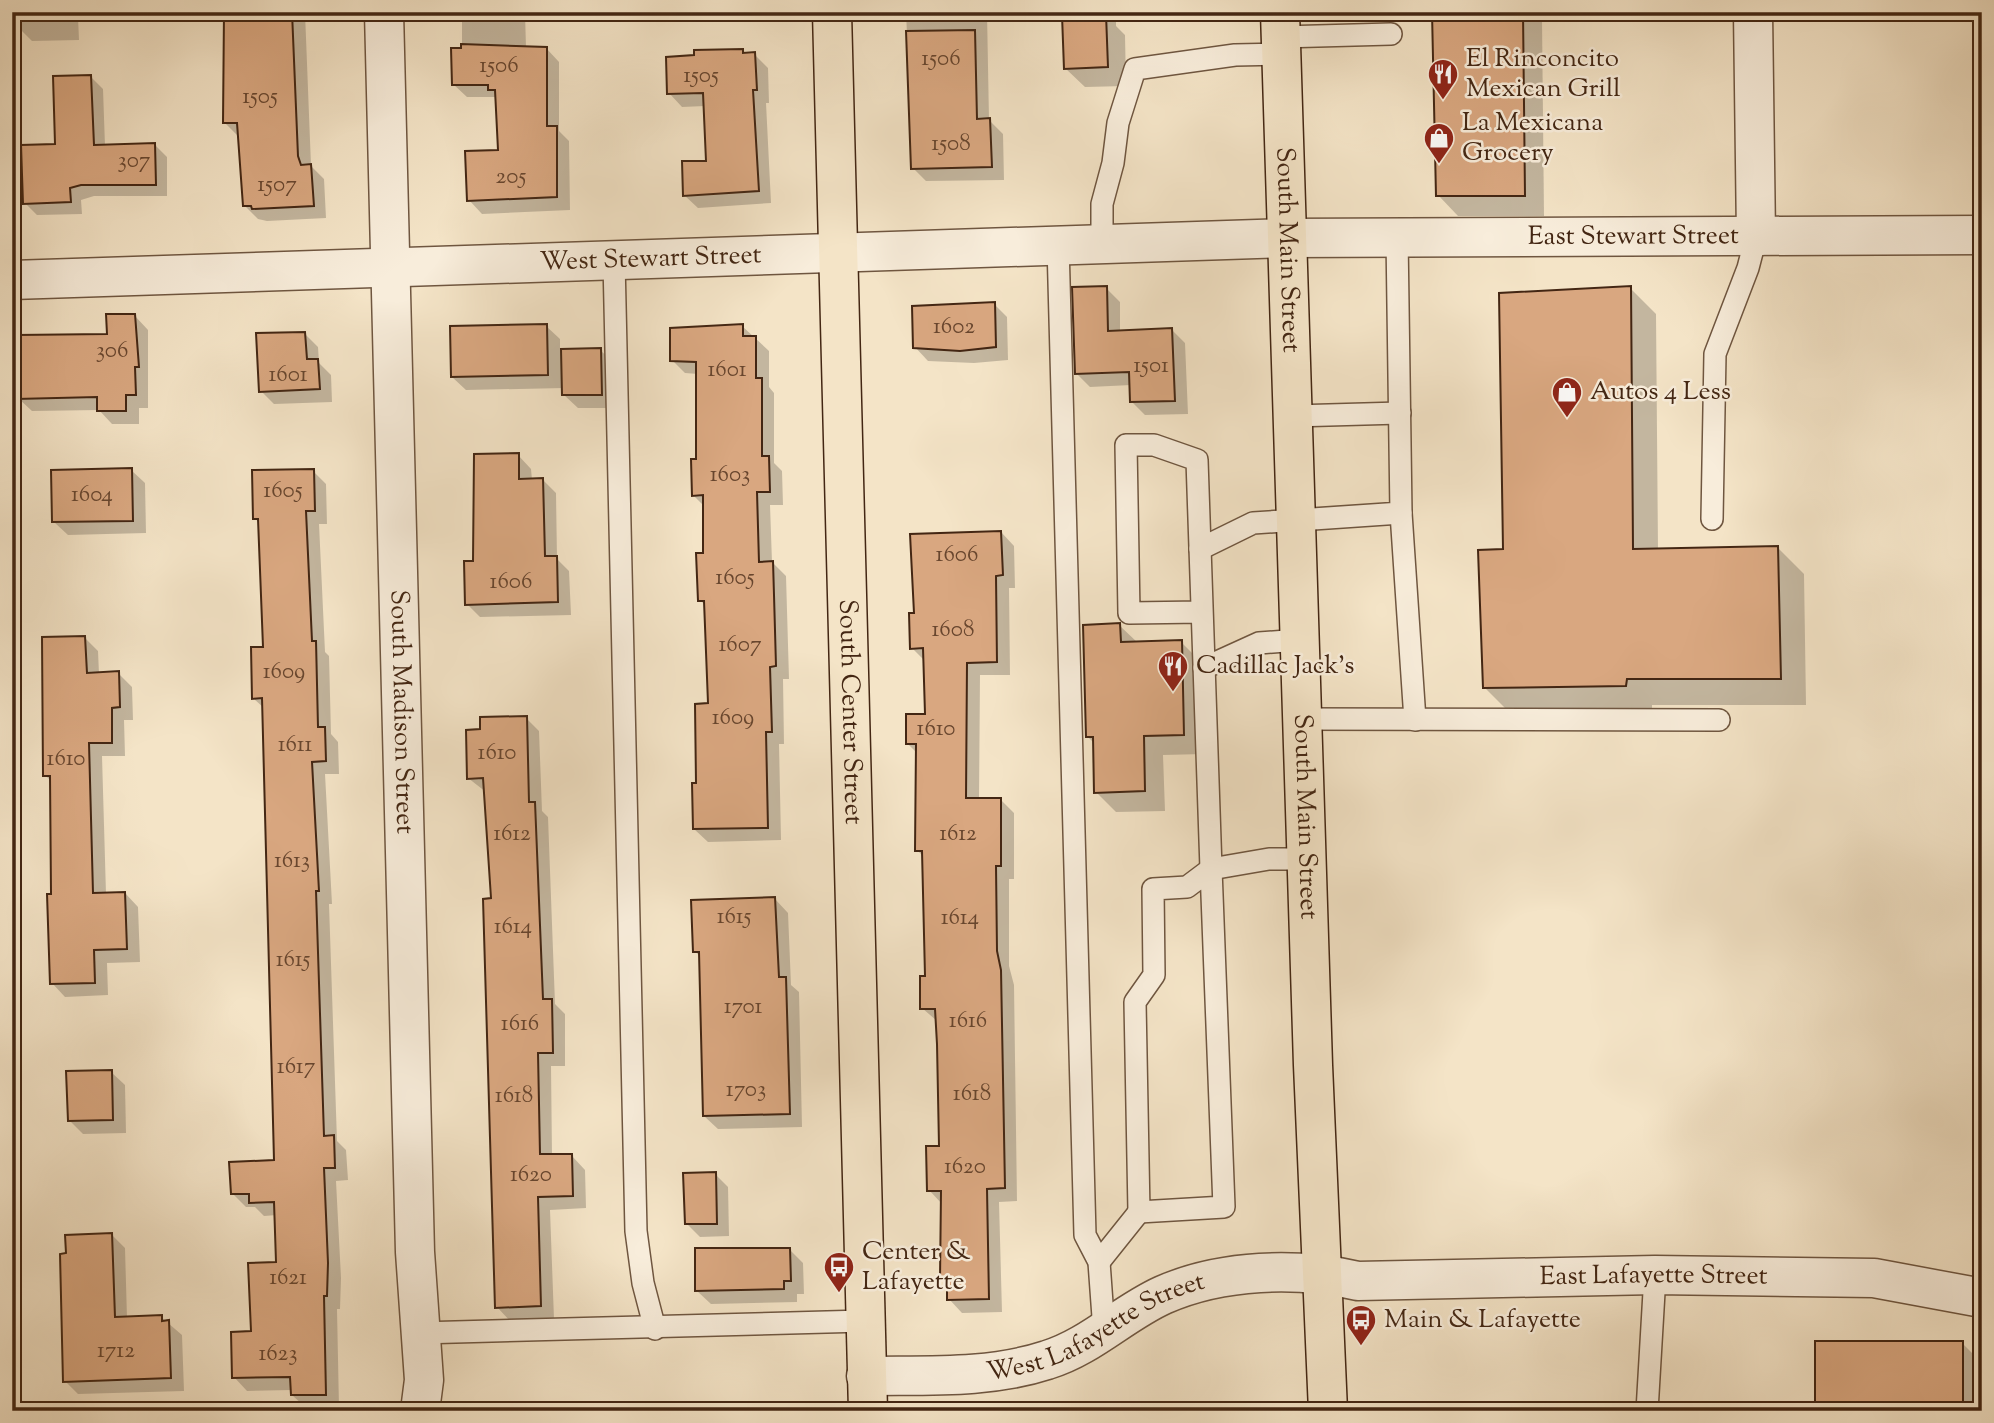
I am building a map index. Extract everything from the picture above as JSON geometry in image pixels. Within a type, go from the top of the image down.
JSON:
[{"type":"main road","name":"South Center Street","points":[[832,12],[867,1393]]},
{"type":"main road","name":"South Main Street","points":[[1281,34],[1299,640],[1328,1411]]},
{"type":"street","name":"South Madison Street","points":[[384,12],[393,267],[419,1333],[424,1380],[420,1411]]},
{"type":"street","points":[[1753,12],[1756,237]]},
{"type":"street","name":"East Stewart Street","points":[[1287,238],[1982,235]]},
{"type":"street","name":"West Stewart Street","points":[[12,280],[1287,238]]},
{"type":"street","name":"East Lafayette Street","points":[[1323,1273],[1358,1281],[1655,1275],[1874,1278],[1982,1297]]},
{"type":"street","name":"West Lafayette Street","points":[[867,1393],[1008,1370],[1051,1359],[1163,1295],[1219,1278],[1323,1273]]},
{"type":"lane","points":[[1102,243],[1102,204],[1114,163],[1118,123],[1135,69],[1235,55],[1281,34],[1391,34]]},
{"type":"lane","points":[[1397,237],[1401,513],[1415,720]]},
{"type":"lane","points":[[1712,519],[1715,354],[1748,268],[1756,237]]},
{"type":"lane","points":[[1058,245],[1085,1235],[1099,1262],[1104,1331]]},
{"type":"lane","points":[[614,261],[636,1231],[643,1283],[654,1329]]},
{"type":"lane","points":[[1293,416],[1400,414]]},
{"type":"lane","points":[[1139,1212],[1224,1207],[1197,460],[1154,445],[1126,445],[1129,613],[1202,612]]},
{"type":"lane","points":[[1200,549],[1253,523],[1401,513]]},
{"type":"lane","points":[[1204,668],[1259,643],[1299,640]]},
{"type":"lane","points":[[1302,719],[1719,720]]},
{"type":"lane","points":[[1099,1262],[1139,1212],[1135,1002],[1154,975],[1153,888],[1187,887],[1210,869],[1269,859],[1307,859]]},
{"type":"lane","points":[[1647,1411],[1655,1275]]},
{"type":"lane","points":[[419,1333],[654,1329],[864,1321]]},
{"type":"building","points":[[224,12],[292,12],[298,156],[301,165],[311,164],[314,206],[252,209],[251,206],[243,206],[237,123],[223,123]]},
{"type":"building","points":[[1432,12],[1523,12],[1525,196],[1436,196]]},
{"type":"building","points":[[1106,14],[1108,67],[1064,69],[1062,15]]},
{"type":"building","points":[[975,30],[977,119],[990,118],[992,167],[911,169],[906,31]]},
{"type":"building","points":[[461,44],[547,47],[547,126],[557,126],[557,197],[467,201],[465,151],[498,150],[495,90],[488,90],[488,85],[452,85],[451,48],[461,48]]},
{"type":"building","points":[[743,49],[743,53],[755,52],[757,90],[753,90],[759,191],[683,196],[682,161],[706,161],[703,93],[667,94],[666,57],[694,55],[694,50]]},
{"type":"building","points":[[91,75],[94,145],[155,143],[156,185],[81,185],[70,188],[71,202],[23,204],[21,145],[55,144],[53,76]]},
{"type":"building","points":[[1107,286],[1108,331],[1172,328],[1175,401],[1130,402],[1129,372],[1075,374],[1072,287]]},
{"type":"building","name":"Autos 4 Less","points":[[1631,286],[1633,549],[1778,546],[1781,679],[1627,679],[1626,686],[1483,688],[1478,550],[1503,549],[1499,293]]},
{"type":"building","points":[[995,302],[996,347],[960,351],[913,348],[912,306]]},
{"type":"building","points":[[106,314],[135,314],[139,367],[135,367],[136,395],[126,395],[126,411],[97,411],[97,397],[16,399],[16,335],[107,334]]},
{"type":"building","points":[[547,324],[548,375],[451,377],[450,326]]},
{"type":"building","points":[[743,324],[743,336],[756,336],[756,378],[762,378],[762,456],[769,456],[770,492],[757,492],[759,562],[773,561],[776,666],[770,667],[772,732],[766,732],[768,828],[693,829],[692,783],[696,783],[695,704],[708,703],[704,601],[698,601],[696,553],[703,553],[703,495],[692,496],[691,459],[696,459],[696,362],[670,361],[670,328]]},
{"type":"building","points":[[305,332],[307,359],[318,359],[320,389],[259,392],[256,333]]},
{"type":"building","points":[[601,348],[602,395],[562,395],[561,349]]},
{"type":"building","points":[[519,453],[519,479],[543,478],[545,556],[557,556],[558,602],[465,605],[464,561],[473,561],[474,454]]},
{"type":"building","points":[[132,468],[133,521],[52,522],[51,470]]},
{"type":"building","points":[[314,469],[315,511],[306,511],[312,641],[316,641],[318,727],[325,727],[326,761],[312,762],[319,891],[316,891],[324,1136],[334,1135],[335,1168],[324,1168],[328,1263],[327,1296],[324,1296],[326,1395],[291,1395],[290,1377],[232,1378],[231,1332],[251,1331],[248,1263],[276,1262],[274,1202],[249,1203],[249,1194],[231,1194],[229,1162],[274,1160],[262,698],[252,699],[251,647],[263,647],[258,519],[253,519],[252,470]]},
{"type":"building","points":[[1001,531],[1003,575],[996,576],[997,662],[967,663],[966,798],[1001,798],[1001,866],[996,866],[1005,1188],[987,1189],[989,1299],[947,1300],[947,1280],[940,1280],[941,1191],[927,1191],[926,1146],[939,1146],[937,1044],[935,1009],[920,1009],[920,976],[925,976],[922,851],[915,851],[916,744],[906,744],[906,714],[925,714],[923,648],[910,649],[909,613],[914,613],[910,534]]},
{"type":"building","points":[[1120,623],[1121,642],[1182,640],[1184,735],[1144,736],[1145,791],[1094,793],[1093,737],[1086,737],[1083,625]]},
{"type":"building","points":[[85,636],[87,673],[119,671],[120,707],[112,708],[112,743],[89,743],[93,893],[125,892],[127,949],[94,950],[95,983],[50,984],[47,894],[51,894],[50,776],[43,776],[42,637]]},
{"type":"building","points":[[527,716],[529,802],[535,802],[543,999],[552,999],[553,1053],[538,1053],[540,1154],[572,1154],[573,1196],[538,1197],[541,1306],[495,1308],[483,899],[491,898],[483,778],[467,779],[466,730],[480,729],[480,717]]},
{"type":"building","points":[[775,897],[779,977],[786,977],[790,1114],[703,1116],[699,952],[693,952],[691,900]]},
{"type":"building","points":[[112,1070],[113,1120],[68,1121],[66,1071]]},
{"type":"building","points":[[716,1172],[717,1224],[685,1224],[683,1173]]},
{"type":"building","points":[[112,1233],[115,1317],[162,1315],[162,1321],[169,1320],[171,1378],[63,1382],[60,1254],[66,1253],[65,1235]]},
{"type":"building","points":[[695,1248],[790,1248],[791,1281],[784,1281],[784,1289],[695,1291]]},
{"type":"building","points":[[1815,1341],[1963,1341],[1963,1411],[1815,1411]]},
{"type":"place","name":"El Rinconcito Mexican Grill","points":[[1443,101]]},
{"type":"place","name":"La Mexicana Grocery","points":[[1439,165]]},
{"type":"place","name":"Autos 4 Less","points":[[1567,419]]},
{"type":"place","name":"Cadillac Jack's","points":[[1173,693]]},
{"type":"place","name":"Center & Lafayette","points":[[839,1294]]},
{"type":"place","name":"Main & Lafayette","points":[[1361,1347]]}]
